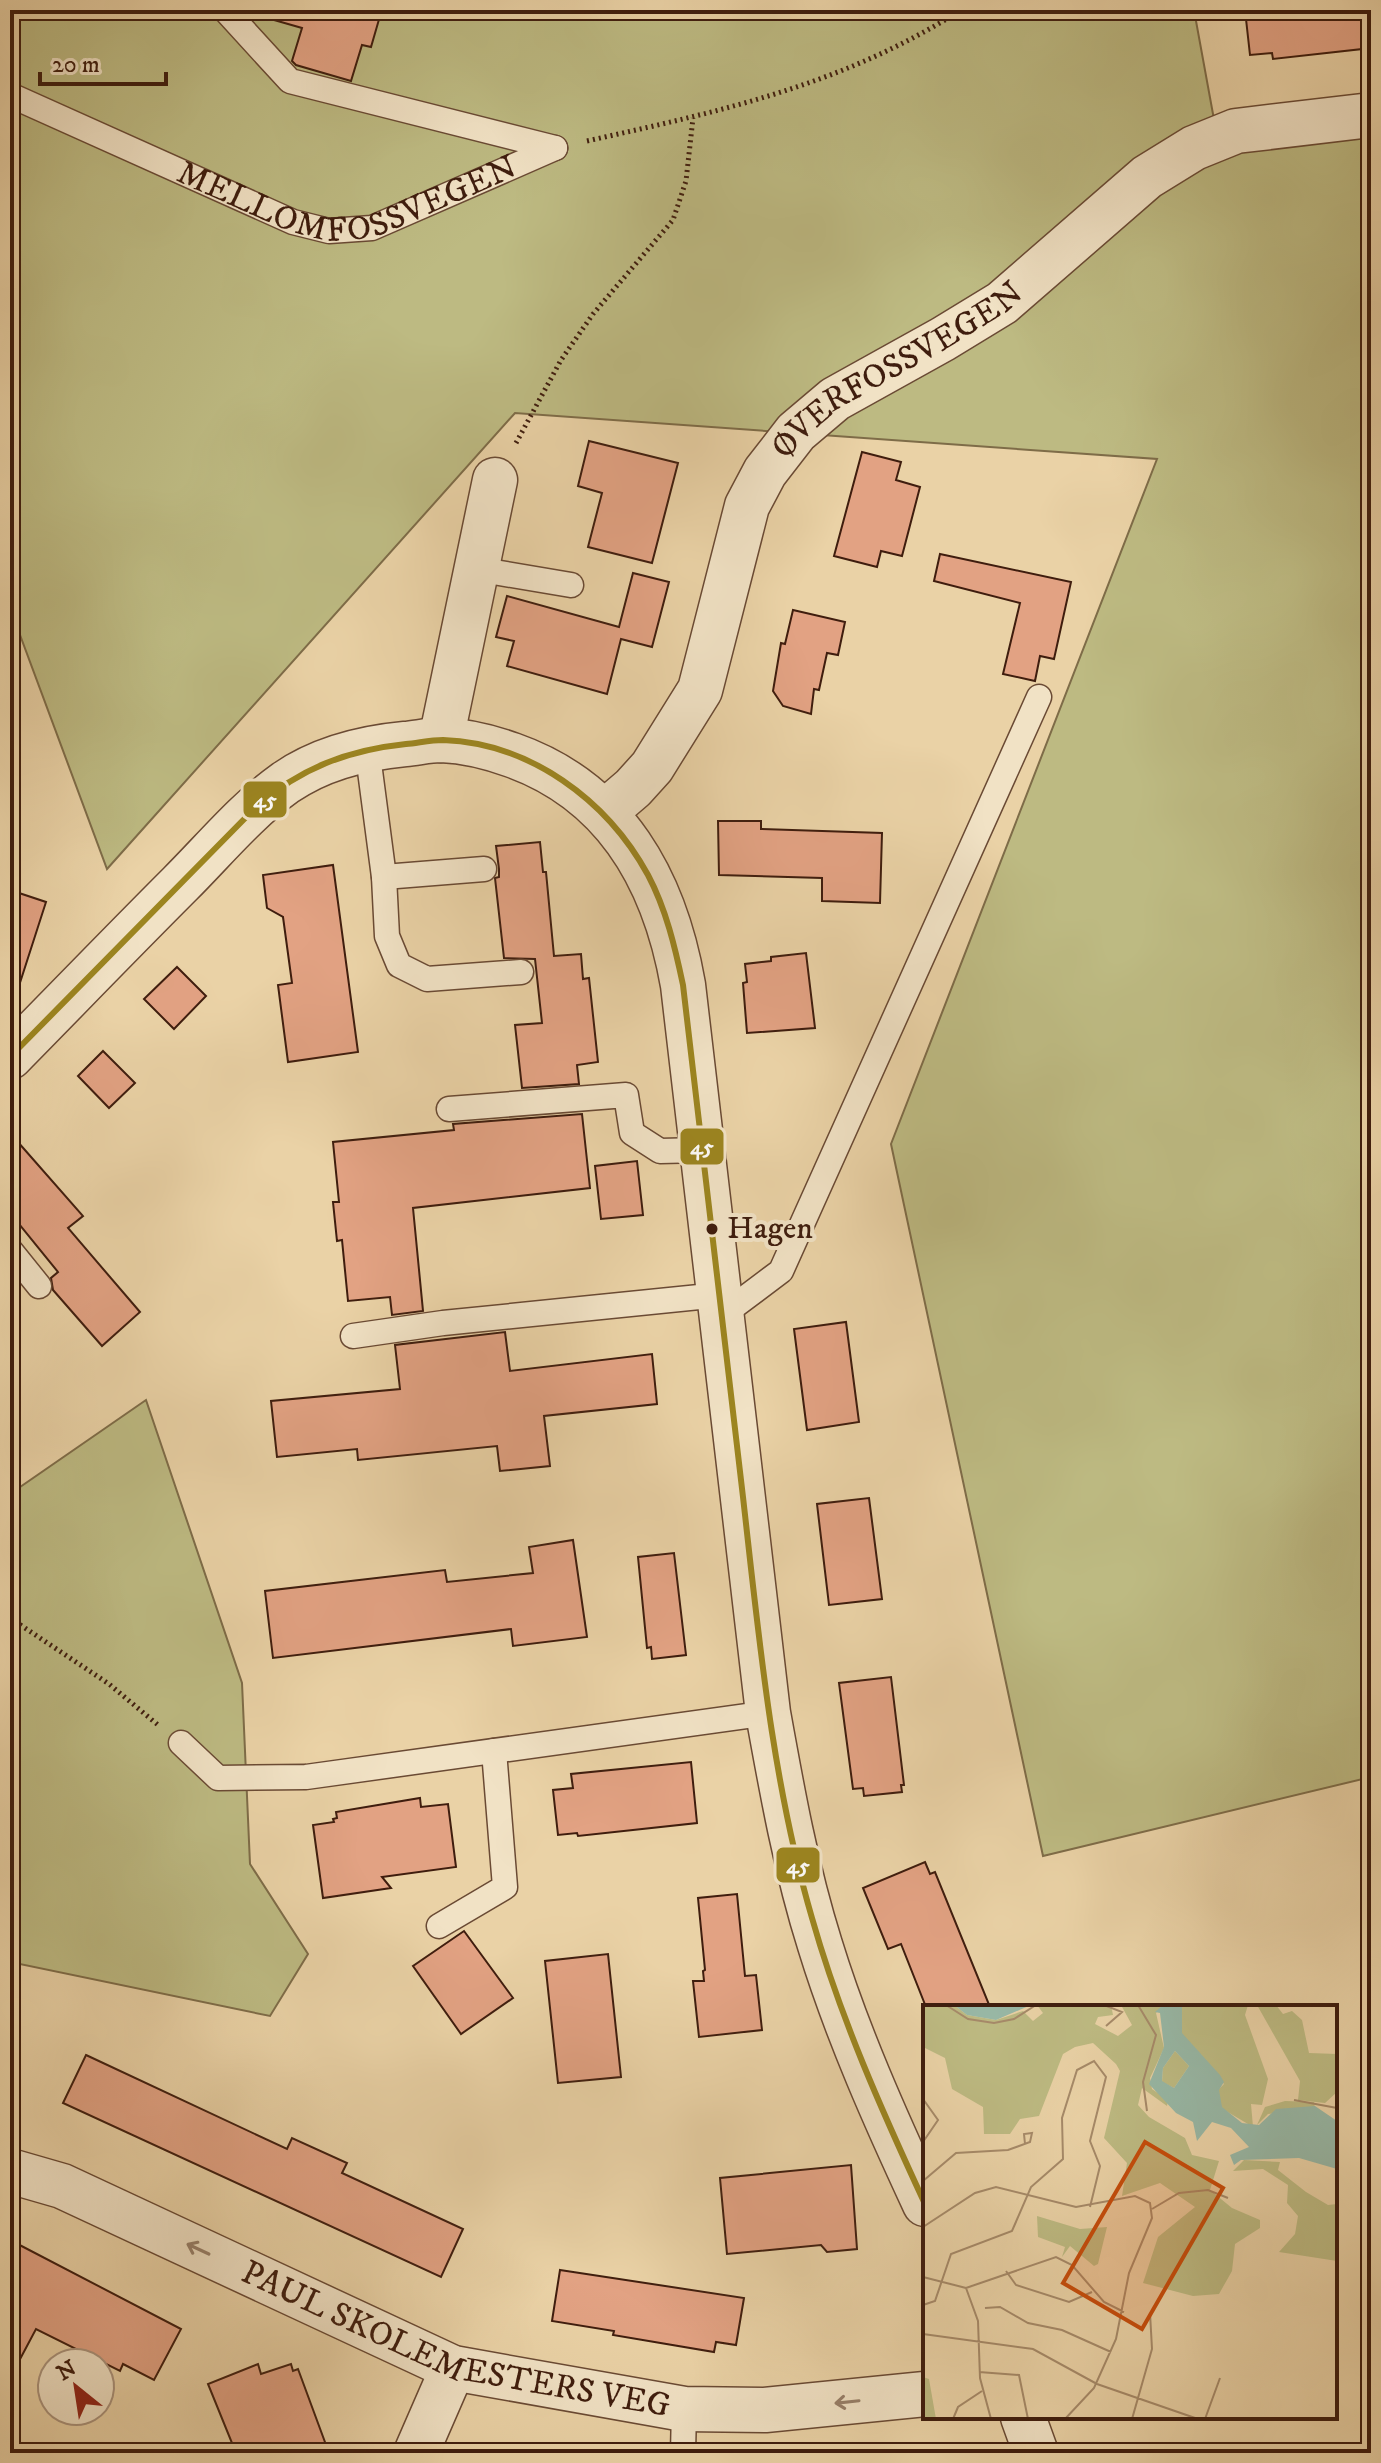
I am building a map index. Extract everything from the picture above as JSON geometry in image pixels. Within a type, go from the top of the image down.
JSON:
[{"type":"street","name":"ØVERFOSSVEGEN","points":[[605,812],[652,767],[700,690],[747,506],[765,472],[796,432],[835,399],[1002,303],[1147,177],[1194,148],[1236,131],[1371,115]]},
{"type":"street","points":[[441,740],[495,480]]},
{"type":"street","points":[[10,1057],[238,824],[286,783],[324,761],[367,748],[441,740],[492,748],[529,761],[565,779],[605,812],[650,877],[676,943],[768,1713],[790,1832],[819,1944],[846,2017],[913,2148],[923,2195]]},
{"type":"street","name":"PAUL SKOLEMESTERS VEG","points":[[10,2171],[62,2186],[453,2368],[684,2409],[765,2410],[923,2394]]},
{"type":"street","points":[[416,2453],[453,2368]]},
{"type":"street","points":[[1024,2419],[1036,2453]]},
{"type":"lane","points":[[225,10],[290,81],[555,148]]},
{"type":"lane","name":"MELLOMFOSSVEGEN","points":[[10,95],[293,222],[329,231],[372,228],[555,148]]},
{"type":"lane","points":[[476,569],[571,585]]},
{"type":"lane","points":[[353,1336],[443,1323],[720,1305],[781,1271],[1039,697]]},
{"type":"lane","points":[[367,748],[384,877],[387,936],[399,965],[427,979],[521,972]]},
{"type":"lane","points":[[384,877],[484,869]]},
{"type":"lane","points":[[449,1109],[626,1095],[632,1133],[660,1151],[702,1150]]},
{"type":"lane","points":[[10,1250],[39,1286]]},
{"type":"lane","points":[[181,1743],[218,1778],[306,1777],[768,1713]]},
{"type":"lane","points":[[439,1926],[505,1887],[494,1751]]},
{"type":"lane","points":[[683,2453],[684,2409]]},
{"type":"path","name":"MELLOMFOSSVEGEN","points":[[555,148],[693,118],[777,95],[863,64],[925,33],[961,10]]},
{"type":"path","points":[[495,480],[561,360],[585,325],[673,220],[686,181],[693,118]]},
{"type":"path","points":[[10,1618],[109,1684],[181,1743]]},
{"type":"shaded area","points":[[10,10],[1194,10],[1215,125],[1371,128],[1371,1777],[1043,1856],[891,1144],[1157,459],[515,413],[107,869],[10,608]]},
{"type":"shaded area","points":[[146,1400],[242,1683],[250,1864],[308,1954],[270,2016],[10,1962],[10,1494]]},
{"type":"building","points":[[275,10],[372,10],[371,13],[380,16],[371,47],[362,45],[351,81],[296,65],[292,61],[302,28],[274,20]]},
{"type":"building","points":[[1245,10],[1371,10],[1371,48],[1273,59],[1272,53],[1250,55]]},
{"type":"building","points":[[589,441],[678,463],[652,563],[588,547],[602,493],[578,486]]},
{"type":"building","points":[[862,452],[901,462],[896,480],[920,487],[902,556],[881,551],[877,567],[834,556]]},
{"type":"building","points":[[940,554],[1071,582],[1054,659],[1040,656],[1035,681],[1003,674],[1020,603],[934,581]]},
{"type":"building","points":[[633,573],[669,582],[652,647],[621,639],[607,694],[507,666],[514,641],[496,637],[507,596],[619,627]]},
{"type":"building","points":[[793,610],[845,622],[838,655],[827,653],[819,690],[814,689],[811,714],[783,706],[773,691],[781,643],[785,644]]},
{"type":"building","points":[[718,821],[761,821],[761,829],[882,833],[880,903],[822,901],[822,878],[719,875]]},
{"type":"building","points":[[540,842],[554,956],[581,954],[583,979],[589,978],[598,1062],[577,1065],[579,1084],[522,1088],[515,1025],[542,1023],[535,959],[504,958],[495,878],[499,877],[496,846]]},
{"type":"building","points":[[333,865],[358,1052],[288,1062],[278,985],[292,983],[283,917],[267,908],[263,875]]},
{"type":"building","points":[[10,890],[46,902],[17,992],[10,990]]},
{"type":"building","points":[[806,953],[815,1028],[747,1033],[743,983],[747,982],[745,964]]},
{"type":"building","points":[[177,967],[206,996],[174,1029],[144,999]]},
{"type":"building","points":[[103,1051],[135,1083],[109,1108],[78,1076]]},
{"type":"building","points":[[582,1114],[590,1188],[413,1208],[423,1311],[392,1315],[390,1297],[348,1301],[342,1240],[337,1241],[333,1202],[339,1202],[333,1142],[454,1130],[453,1124]]},
{"type":"building","points":[[10,1133],[83,1216],[68,1228],[140,1312],[102,1346],[53,1290],[51,1278],[58,1272],[10,1213]]},
{"type":"building","points":[[637,1161],[643,1215],[601,1219],[595,1166]]},
{"type":"building","points":[[846,1322],[859,1422],[807,1430],[794,1329]]},
{"type":"building","points":[[505,1332],[510,1371],[652,1354],[657,1404],[544,1416],[550,1466],[500,1471],[497,1446],[358,1460],[357,1449],[277,1457],[271,1401],[400,1389],[395,1345]]},
{"type":"building","points":[[869,1498],[882,1599],[829,1605],[817,1504]]},
{"type":"building","points":[[573,1540],[587,1637],[513,1646],[511,1629],[273,1658],[265,1591],[445,1570],[447,1582],[533,1573],[529,1547]]},
{"type":"building","points":[[674,1553],[686,1655],[652,1659],[651,1647],[647,1648],[638,1557]]},
{"type":"building","points":[[891,1677],[904,1785],[901,1785],[902,1792],[864,1796],[863,1788],[853,1789],[839,1683]]},
{"type":"building","points":[[691,1762],[697,1823],[578,1836],[577,1833],[558,1835],[553,1790],[573,1788],[571,1774]]},
{"type":"building","points":[[420,1798],[421,1807],[448,1804],[456,1867],[382,1877],[391,1888],[323,1898],[313,1825],[334,1822],[336,1812]]},
{"type":"building","points":[[925,1862],[930,1874],[935,1872],[989,2005],[925,2005],[901,1944],[888,1949],[863,1888]]},
{"type":"building","points":[[737,1894],[745,1976],[756,1975],[762,2030],[699,2037],[693,1981],[704,1981],[705,1970],[698,1898]]},
{"type":"building","points":[[464,1931],[513,1998],[461,2034],[413,1966]]},
{"type":"building","points":[[608,1954],[621,2077],[558,2083],[545,1961]]},
{"type":"building","points":[[86,2055],[287,2149],[292,2138],[347,2163],[342,2173],[463,2229],[441,2277],[63,2103]]},
{"type":"building","points":[[851,2165],[857,2249],[827,2252],[821,2245],[727,2254],[720,2178]]},
{"type":"building","points":[[10,2240],[181,2329],[154,2380],[123,2364],[120,2371],[116,2369],[116,2347],[72,2347],[36,2329],[10,2378]]},
{"type":"building","points":[[560,2270],[744,2298],[736,2345],[716,2342],[714,2352],[552,2321]]},
{"type":"building","points":[[258,2364],[261,2374],[291,2364],[293,2371],[298,2369],[329,2453],[236,2453],[208,2384]]},
{"type":"transit line","name":"45","points":[[10,1057],[257,806],[308,771],[345,756],[438,740],[475,744],[506,752],[563,780],[588,800],[631,848],[660,901],[683,985],[761,1656],[777,1762],[798,1866],[835,1991],[923,2200]]},
{"type":"place","name":"Hagen","points":[[712,1229]]}]
